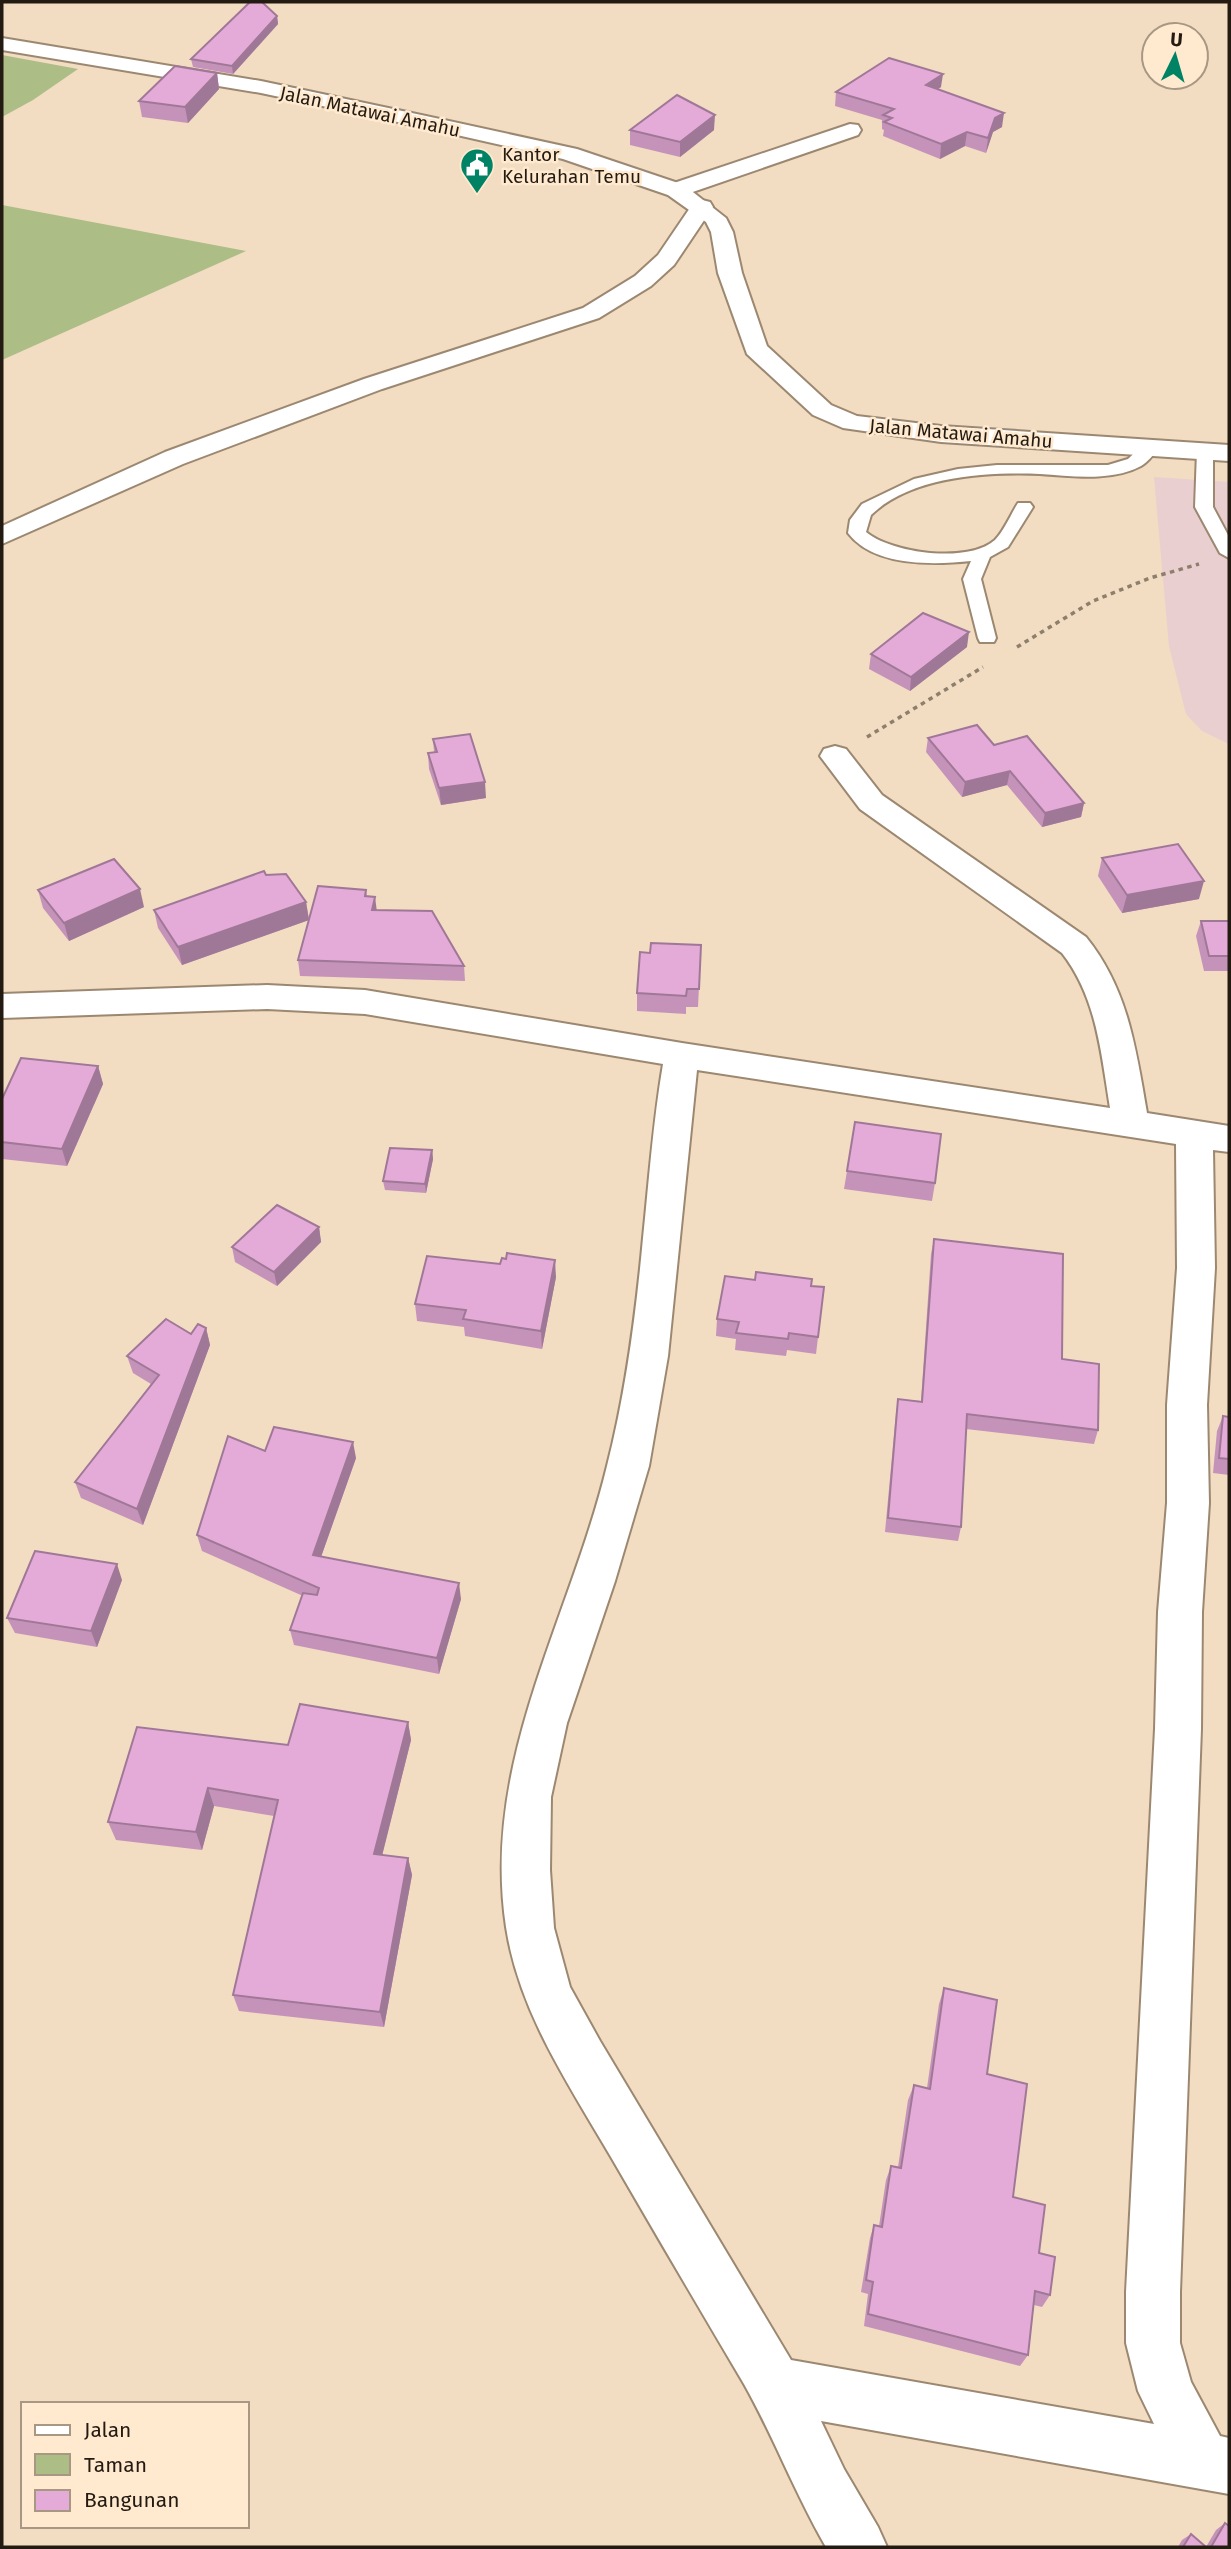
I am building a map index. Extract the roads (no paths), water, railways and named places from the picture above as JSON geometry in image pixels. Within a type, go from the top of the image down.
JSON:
[{"type":"street","name":"Jalan Matawai Amahu","points":[[2,44],[261,88],[412,119],[569,154],[676,190],[715,218],[722,232],[730,273],[756,349],[822,410],[852,423],[941,434],[1229,453]]},
{"type":"street","points":[[676,190],[849,130]]},
{"type":"street","points":[[2,536],[174,458],[373,384],[592,313],[643,281],[666,260],[702,207]]},
{"type":"street","points":[[835,757],[871,802],[1074,945],[1089,961],[1108,1006],[1131,1125]]},
{"type":"street","points":[[2,1006],[267,997],[365,1002],[682,1055],[1212,1136],[1196,1268],[1187,1405],[1188,1503],[1180,1612],[1178,1742],[1153,2343],[1166,2391],[1216,2463]]},
{"type":"street","points":[[682,1055],[675,1096],[662,1243],[648,1356],[628,1465],[593,1581],[544,1723],[527,1797],[530,1928],[548,1995],[582,2059],[775,2385],[824,2489],[858,2547]]},
{"type":"street","points":[[775,2385],[1216,2463]]},
{"type":"lane","points":[[1024,507],[1002,543],[983,554],[955,558],[909,554],[878,548],[864,541],[857,533],[857,522],[863,512],[900,489],[936,479],[996,470],[1113,468],[1134,464],[1151,447]]},
{"type":"lane","points":[[1205,451],[1204,507],[1229,553]]},
{"type":"lane","points":[[972,579],[983,554]]},
{"type":"lane","points":[[955,558],[972,579],[987,638]]},
{"type":"place","name":"Kantor Kelurahan Temu","points":[[477,195]]}]
